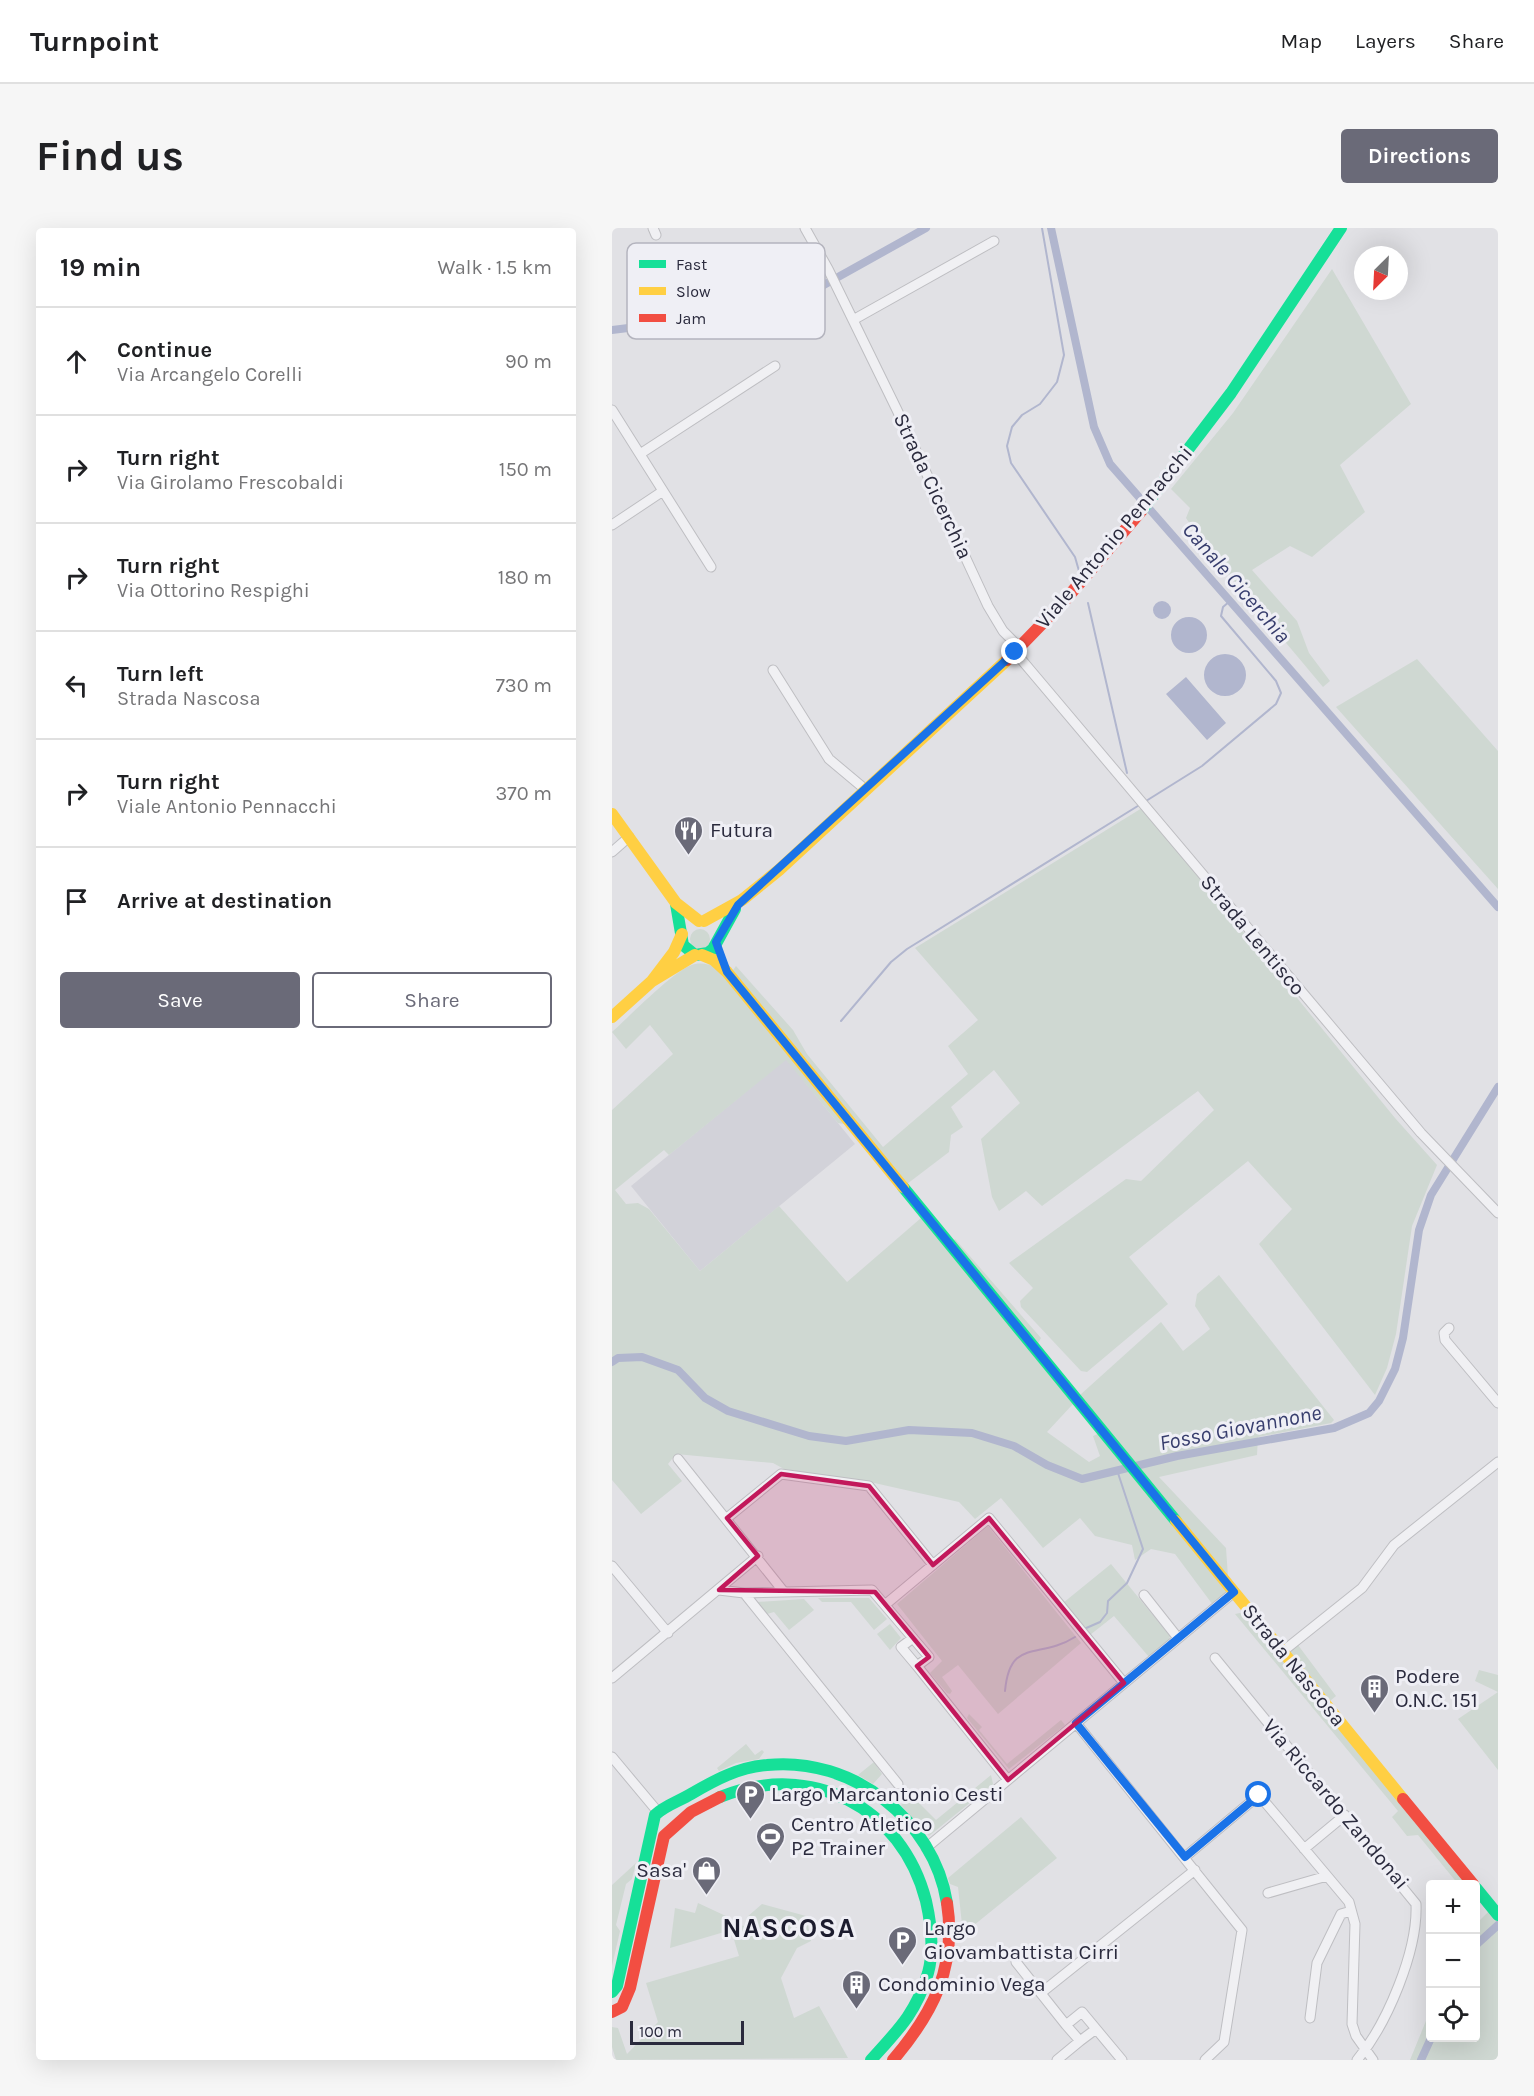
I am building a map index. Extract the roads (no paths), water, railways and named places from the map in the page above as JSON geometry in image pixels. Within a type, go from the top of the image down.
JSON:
[{"type":"street","name":"Strada Cicerchia","points":[[804,228],[813,243]]},
{"type":"street","name":"Viale Antonio Pennacchi","points":[[716,940],[738,905],[866,790],[1017,649],[1136,518],[1256,360],[1341,228]]},
{"type":"street","points":[[853,320],[994,241]]},
{"type":"street","name":"Strada Cicerchia","points":[[825,264],[897,410],[988,606],[1017,649]]},
{"type":"street","points":[[640,454],[775,366]]},
{"type":"street","points":[[612,410],[711,567]]},
{"type":"street","points":[[612,525],[663,490]]},
{"type":"street","name":"Strada Lentisco","points":[[1017,649],[1268,953],[1443,1157],[1498,1213]]},
{"type":"street","points":[[773,670],[829,759],[866,790]]},
{"type":"street","points":[[612,814],[676,903],[713,927],[716,940],[713,949],[652,981]]},
{"type":"street","points":[[612,852],[629,837]]},
{"type":"street","points":[[676,903],[683,945],[699,955]]},
{"type":"street","name":"Viale Antonio Pennacchi","points":[[702,921],[738,905]]},
{"type":"street","points":[[612,1017],[652,981],[674,952],[690,924],[702,921]]},
{"type":"street","name":"Strada Nascosa","points":[[716,940],[727,972]]},
{"type":"street","name":"Strada Nascosa","points":[[699,955],[709,957],[727,972],[1470,1880]]},
{"type":"street","points":[[1449,1328],[1444,1335],[1445,1340],[1498,1403]]},
{"type":"street","points":[[678,1459],[759,1556],[784,1592]]},
{"type":"street","points":[[1282,1652],[1362,1588],[1394,1545],[1498,1462]]},
{"type":"street","points":[[727,1518],[781,1474],[869,1486],[933,1565]]},
{"type":"street","points":[[886,1604],[989,1518],[1124,1683]]},
{"type":"street","points":[[612,1678],[759,1556]]},
{"type":"street","points":[[612,1566],[668,1633]]},
{"type":"street","points":[[719,1590],[744,1593],[867,1589],[876,1592],[929,1657],[917,1666]]},
{"type":"street","points":[[927,1848],[1234,1592]]},
{"type":"street","points":[[744,1593],[898,1784]]},
{"type":"street","points":[[1144,1596],[1178,1638]]},
{"type":"street","points":[[913,1638],[902,1647],[1008,1780]]},
{"type":"street","name":"Via Riccardo Zandonai","points":[[1215,1658],[1416,1904],[1416,1918],[1399,1985],[1365,2051],[1358,2060]]},
{"type":"street","points":[[1076,1723],[1242,1930],[1224,2042],[1206,2060]]},
{"type":"street","points":[[612,1757],[658,1813],[658,1831],[668,1833]]},
{"type":"street","points":[[625,2003],[614,1991],[658,1813],[710,1781],[746,1768],[788,1764],[819,1768],[849,1778],[885,1800],[910,1824],[927,1848],[942,1879],[949,1905],[951,1930],[945,1973],[928,2017],[918,2033],[893,2060]]},
{"type":"street","points":[[814,1787],[819,1768]]},
{"type":"street","points":[[612,2012],[625,2003],[661,1842],[668,1833],[678,1823],[703,1806],[754,1786],[785,1784],[814,1787],[834,1793],[865,1809],[894,1835],[915,1862],[928,1895],[932,1914],[933,1932],[929,1970],[922,1990],[902,2025],[871,2060]]},
{"type":"street","points":[[1185,1857],[1259,1795],[1349,1902],[1355,1924],[1352,2024],[1365,2051],[1373,2060]]},
{"type":"street","points":[[658,1813],[675,1812],[678,1823]]},
{"type":"street","points":[[1304,1849],[1345,1815]]},
{"type":"street","points":[[1041,1993],[1195,1870]]},
{"type":"street","points":[[1268,1893],[1327,1876]]},
{"type":"street","points":[[1480,1893],[1498,1916]]},
{"type":"street","points":[[1310,2018],[1317,1964],[1341,1914],[1352,1911]]},
{"type":"street","points":[[1016,1962],[1080,2041]]},
{"type":"street","points":[[929,1970],[945,1973]]},
{"type":"street","points":[[1066,2025],[1082,2012],[1122,2060]]},
{"type":"street","points":[[1058,2060],[1096,2028]]},
{"type":"water","points":[[1162,601],[1168,604],[1171,610],[1168,616],[1162,619],[1156,616],[1153,610],[1156,604]]},
{"type":"water","points":[[1189,617],[1202,622],[1207,635],[1202,648],[1189,653],[1176,648],[1171,635],[1176,622]]},
{"type":"water","points":[[1225,654],[1233,655],[1240,660],[1245,667],[1245,683],[1240,690],[1233,695],[1225,696],[1217,695],[1210,690],[1205,683],[1204,675],[1205,667],[1210,660],[1217,655]]},
{"type":"water","points":[[1186,677],[1226,723],[1207,740],[1166,694]]},
{"type":"waterway","points":[[825,284],[926,228]]},
{"type":"waterway","points":[[1042,228],[1064,355],[1057,382],[1040,404],[1022,415],[1012,427],[1007,446],[1011,463],[1075,557],[1079,571]]},
{"type":"waterway","name":"Canale Cicerchia","points":[[1051,228],[1094,427],[1110,464],[1498,907]]},
{"type":"waterway","points":[[612,330],[627,328]]},
{"type":"waterway","points":[[1146,801],[1202,766],[1276,704],[1281,693],[1276,681],[1221,616],[1223,607],[1230,601]]},
{"type":"waterway","points":[[1088,603],[1127,773]]},
{"type":"waterway","points":[[841,1021],[891,962],[907,949],[1141,804]]},
{"type":"waterway","name":"Fosso Giovannone","points":[[612,1362],[618,1358],[642,1357],[678,1370],[705,1398],[728,1411],[809,1436],[846,1441],[909,1430],[972,1433],[1014,1446],[1047,1465],[1082,1479],[1177,1456],[1334,1428],[1369,1413],[1379,1401],[1395,1369],[1403,1338],[1419,1230],[1431,1195],[1498,1087]]},
{"type":"waterway","points":[[1084,1629],[1100,1622],[1107,1613],[1108,1601],[1127,1583],[1143,1549],[1117,1470]]},
{"type":"waterway","points":[[1005,1691],[1008,1674],[1013,1663],[1020,1656],[1062,1644],[1075,1637]]},
{"type":"waterway","points":[[1480,1941],[1498,1925]]},
{"type":"waterway","points":[[1421,2060],[1429,2042]]},
{"type":"place","name":"Futura","points":[[689,856]]},
{"type":"place","name":"Podere O.N.C. 151","points":[[1374,1714]]},
{"type":"place","name":"Largo Marcantonio Cesti","points":[[750,1820]]},
{"type":"place","name":"Centro Atletico P2 Trainer","points":[[770,1862]]},
{"type":"place","name":"Sasa'","points":[[707,1896]]},
{"type":"place","name":"Largo Giovambattista Cirri","points":[[903,1966]]},
{"type":"place","name":"Condominio Vega","points":[[857,2010]]},
{"type":"district","name":"NASCOSA","points":[[789,1928]]}]
